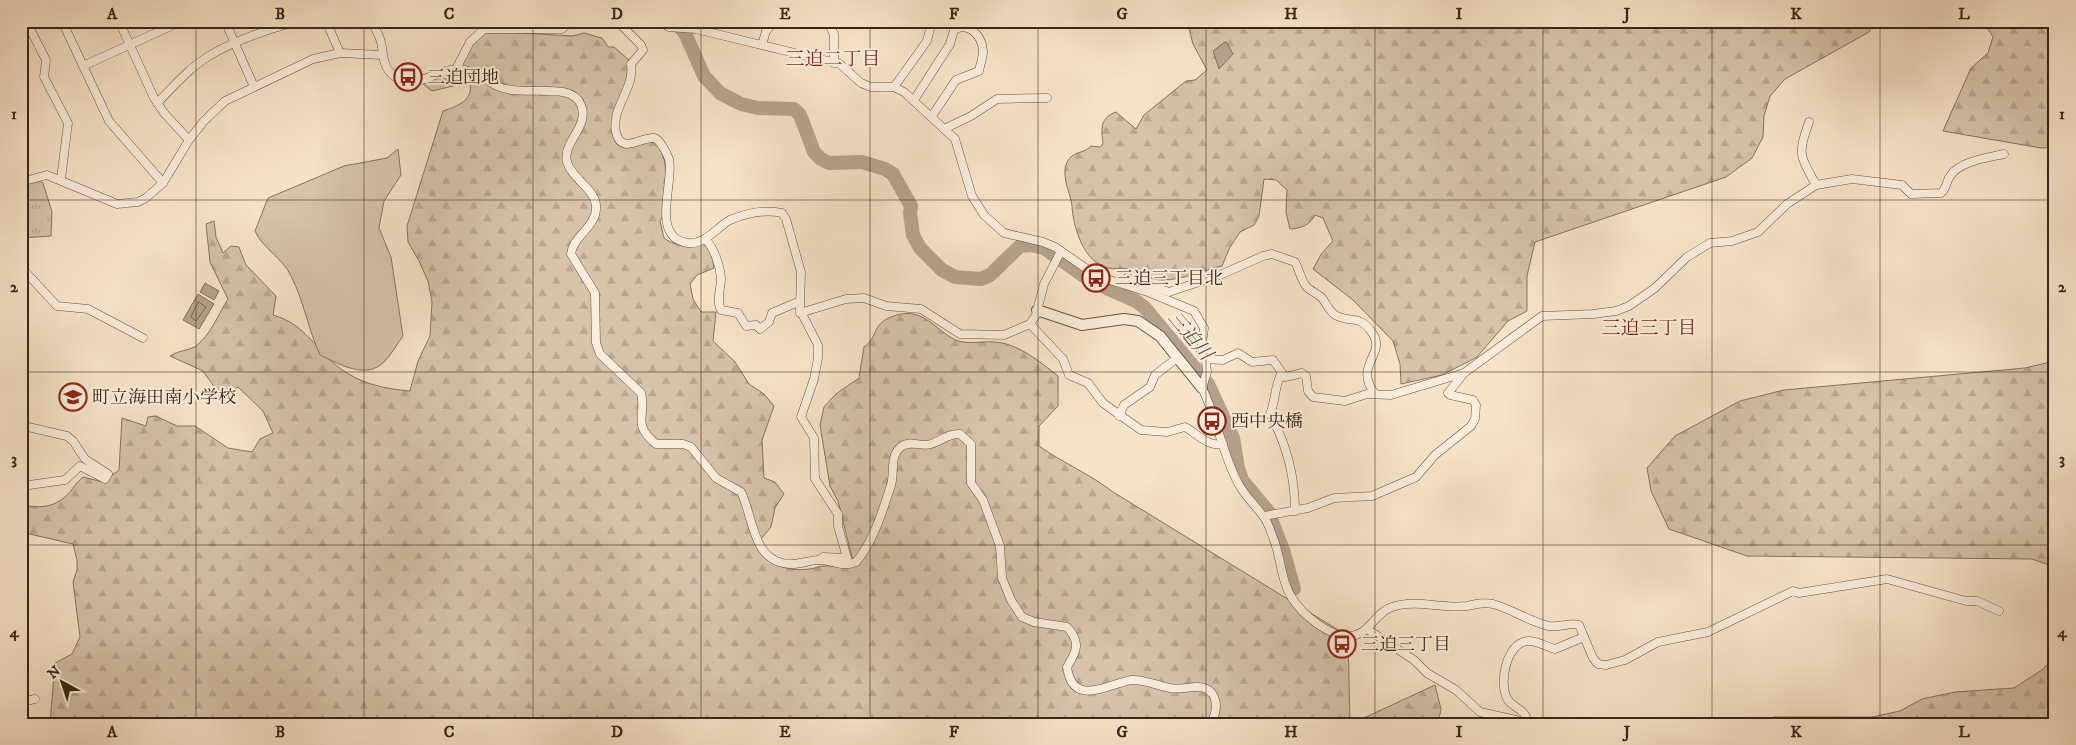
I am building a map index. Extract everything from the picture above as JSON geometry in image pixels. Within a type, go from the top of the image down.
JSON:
[{"type":"street","points":[[26,21],[46,60],[44,77],[68,123],[61,179]]},
{"type":"street","points":[[62,21],[109,121],[163,183]]},
{"type":"street","points":[[119,21],[158,103],[189,140]]},
{"type":"street","points":[[83,66],[182,21]]},
{"type":"street","points":[[225,21],[254,86]]},
{"type":"street","points":[[158,103],[209,56],[264,31],[299,21]]},
{"type":"street","points":[[326,21],[340,53]]},
{"type":"street","points":[[372,21],[382,44],[382,54],[388,70],[398,79],[415,82],[456,69],[482,76],[498,86],[508,89],[544,92],[562,91],[576,97],[582,107],[583,117],[577,135],[568,149],[567,160],[570,170],[591,194],[596,204],[596,214],[590,226],[574,246],[571,254],[595,293],[596,343],[600,354],[641,393],[643,400],[640,416],[646,436],[656,444],[683,444],[691,446],[716,478],[741,492],[754,538],[766,554],[778,562],[792,564],[819,560],[845,566],[856,562],[860,558],[887,497],[892,482],[894,458],[902,446],[910,443],[925,445],[953,434],[960,434],[971,444],[971,483],[983,500],[1000,546],[1002,578],[1011,600],[1022,617],[1034,622],[1067,627],[1075,636],[1076,653],[1067,667],[1069,678],[1080,688],[1096,692],[1133,680],[1181,690],[1198,687],[1209,691],[1216,700],[1216,714],[1210,724]]},
{"type":"street","points":[[456,69],[463,52],[474,36],[484,29],[562,29],[572,21]]},
{"type":"street","points":[[617,21],[639,43],[642,50],[631,64],[632,78],[620,104],[616,121],[617,135],[622,143],[630,144],[653,138],[658,139],[669,160],[671,174],[666,208],[670,229],[676,238],[689,243],[705,238],[730,220],[757,212],[782,213],[786,219],[801,272],[798,302],[800,313],[814,335],[818,358],[814,379],[801,417],[814,438],[815,479],[838,514],[838,526],[847,558],[823,556],[819,560]]},
{"type":"street","points":[[658,21],[676,28],[687,28],[840,64],[854,79],[866,85],[894,87],[914,100],[956,139],[972,196],[984,215],[1004,233],[1044,242],[1059,255],[1097,276],[1148,292],[1194,311],[1204,328],[1201,345],[1207,372],[1202,384]]},
{"type":"street","points":[[762,45],[766,31],[775,21]]},
{"type":"street","points":[[827,21],[834,34],[834,63]]},
{"type":"street","points":[[894,87],[926,41],[932,21]]},
{"type":"street","points":[[914,100],[950,44],[954,30],[958,27],[971,28],[976,32],[983,50],[979,71],[956,80],[932,116]]},
{"type":"street","points":[[21,182],[43,174],[61,179],[117,204],[138,202],[151,195],[163,183],[189,140],[216,109],[254,86],[313,59],[340,53],[382,54]]},
{"type":"street","points":[[946,128],[971,116],[997,98],[1047,98]]},
{"type":"street","points":[[1809,122],[1800,146],[1803,161],[1816,185]]},
{"type":"street","points":[[1268,515],[1308,508],[1334,498],[1372,496],[1416,477],[1435,455],[1471,426],[1475,419],[1476,405],[1473,400],[1450,396],[1448,393],[1464,373],[1542,316],[1593,314],[1616,311],[1629,306],[1655,288],[1687,257],[1710,243],[1732,241],[1758,232],[1787,204],[1816,185],[1852,179],[1902,185],[1911,194],[1941,193],[1946,188],[1950,176],[1960,168],[1980,159],[2004,154]]},
{"type":"street","points":[[705,238],[713,250],[721,276],[718,305],[720,310],[738,314],[746,326],[756,325],[760,329],[769,322],[772,313],[798,302]]},
{"type":"street","points":[[1120,284],[1128,278],[1169,292],[1220,275],[1263,256],[1272,254],[1285,258],[1294,262],[1305,285],[1321,297],[1331,311],[1337,316],[1357,318],[1372,332],[1376,340],[1377,350],[1366,372],[1367,379],[1375,394]]},
{"type":"street","points":[[800,313],[846,299],[864,298],[886,306],[921,309],[960,334],[1004,336],[1030,324],[1037,310],[1044,284],[1059,255]]},
{"type":"street","points":[[21,267],[58,306],[88,309],[143,338]]},
{"type":"street","points":[[1037,310],[1082,325],[1124,319],[1138,321],[1160,336],[1177,358],[1202,384],[1238,483],[1268,515],[1290,596],[1303,613],[1317,624],[1348,636],[1361,634],[1392,607],[1414,604],[1468,606],[1478,602],[1506,609],[1548,626],[1557,627],[1573,623],[1579,625],[1593,658],[1598,664],[1606,665],[1625,660],[1658,642],[1708,632],[1793,591],[1799,593],[1887,579],[1966,601],[1977,601],[1999,611]]},
{"type":"street","points":[[1030,324],[1063,359],[1069,375],[1092,386],[1103,403],[1119,416],[1142,430],[1161,432],[1185,427],[1204,440],[1216,445],[1223,444]]},
{"type":"street","points":[[1204,359],[1223,360],[1238,353],[1252,362],[1273,360],[1288,378],[1302,373],[1306,376],[1308,390],[1318,399],[1345,401],[1367,394],[1391,395],[1464,373]]},
{"type":"street","points":[[1119,416],[1124,405],[1150,387],[1156,375],[1177,358]]},
{"type":"street","points":[[1282,373],[1277,380],[1275,404],[1270,414],[1282,436],[1290,460],[1295,488],[1295,510]]},
{"type":"street","points":[[21,421],[28,427],[70,438],[85,459],[108,474],[106,479],[80,466],[65,480],[29,485]]},
{"type":"street","points":[[1367,629],[1414,660],[1428,673],[1456,690],[1480,712],[1516,720],[1524,724],[1527,719],[1526,714],[1509,701],[1503,687],[1504,671],[1512,650],[1520,643],[1529,640],[1554,649],[1584,637]]},
{"type":"street","points":[[21,702],[35,699]]},
{"type":"green space","points":[[1187,21],[1874,21],[1869,32],[1785,79],[1770,96],[1764,116],[1763,137],[1752,158],[1726,177],[1535,242],[1527,276],[1527,311],[1508,321],[1477,357],[1442,375],[1401,384],[1400,364],[1393,341],[1353,300],[1313,269],[1322,253],[1333,241],[1323,218],[1315,215],[1304,226],[1290,229],[1286,212],[1287,190],[1276,180],[1264,179],[1259,216],[1254,225],[1240,232],[1229,249],[1222,266],[1170,280],[1158,280],[1127,269],[1110,269],[1100,265],[1086,252],[1075,224],[1065,167],[1072,156],[1091,146],[1100,147],[1103,144],[1103,124],[1111,114],[1116,112],[1136,129],[1144,115],[1186,81],[1195,80],[1207,70],[1193,44]]},
{"type":"green space","points":[[1976,21],[2055,21],[2055,147],[2041,148],[1943,131],[1971,68],[1988,53],[1993,37],[1987,27]]},
{"type":"green space","points":[[489,31],[572,36],[584,33],[602,38],[608,47],[614,47],[629,60],[630,72],[618,102],[619,144],[655,142],[661,150],[664,159],[665,177],[663,215],[660,221],[664,238],[679,245],[706,242],[711,252],[714,268],[697,275],[690,284],[693,299],[701,312],[716,312],[713,341],[735,362],[749,384],[764,394],[774,406],[762,440],[764,478],[775,482],[784,494],[775,508],[771,527],[756,545],[772,562],[785,568],[800,570],[824,566],[844,567],[854,565],[838,501],[830,486],[820,425],[824,407],[836,394],[859,378],[864,347],[871,340],[880,324],[891,317],[902,314],[919,316],[956,340],[1003,343],[1028,354],[1044,365],[1058,376],[1058,406],[1039,426],[1039,446],[1348,636],[1350,724],[50,724],[55,663],[72,654],[80,637],[73,582],[77,570],[77,560],[73,544],[21,532],[21,504],[39,507],[57,503],[83,477],[103,482],[119,470],[122,418],[146,426],[148,417],[156,416],[177,426],[195,426],[228,448],[252,452],[260,439],[273,433],[263,411],[238,387],[222,398],[203,371],[170,356],[193,348],[201,342],[228,299],[210,262],[206,224],[214,221],[216,237],[223,253],[231,246],[239,247],[246,265],[276,296],[273,315],[284,319],[302,331],[332,362],[349,374],[374,385],[410,391],[418,361],[430,336],[432,302],[428,281],[408,242],[407,226],[443,111],[464,101],[471,88],[470,82],[432,91],[423,84],[456,71],[478,36]]},
{"type":"green space","points":[[398,149],[401,175],[384,201],[379,228],[391,257],[403,336],[387,359],[377,367],[369,370],[352,369],[320,355],[291,276],[255,231],[268,198],[344,166],[387,158]]},
{"type":"green space","points":[[39,180],[43,183],[52,212],[51,236],[21,238],[21,186]]},
{"type":"green space","points":[[2055,361],[2055,567],[2032,559],[1747,556],[1669,529],[1651,491],[1647,468],[1675,436],[1740,401],[1784,390],[2025,368]]},
{"type":"green space","points":[[2055,656],[2055,724],[1779,724],[1773,717],[1872,717],[1900,711],[1922,699],[1955,692],[2014,688],[2042,670]]},
{"type":"green space","points":[[1435,685],[1441,709],[1438,724],[1351,724]]},
{"type":"water","points":[[1225,42],[1233,54],[1219,69],[1213,51]]},
{"type":"water","points":[[205,283],[219,291],[214,300],[200,292]]},
{"type":"water","points":[[198,294],[214,304],[199,329],[183,320]]},
{"type":"waterway","name":"三迫川","points":[[674,21],[685,33],[704,76],[720,93],[741,104],[758,108],[794,109],[800,115],[814,152],[821,159],[829,163],[862,162],[885,169],[893,174],[911,206],[913,235],[920,248],[942,270],[955,277],[981,279],[990,275],[1020,246],[1031,245],[1044,248],[1091,281],[1136,301],[1145,308],[1208,384],[1233,438],[1242,480],[1268,511],[1283,550],[1294,589]]},
{"type":"place","name":"三迫団地","points":[[408,77]]},
{"type":"place","name":"三迫三丁目北","points":[[1096,278]]},
{"type":"place","name":"町立海田南小学校","points":[[73,397]]},
{"type":"place","name":"西中央橋","points":[[1212,421]]},
{"type":"place","name":"三迫三丁目","points":[[1342,644]]},
{"type":"district","name":"三迫二丁目","points":[[833,58]]},
{"type":"district","name":"三迫三丁目","points":[[1649,327]]}]
